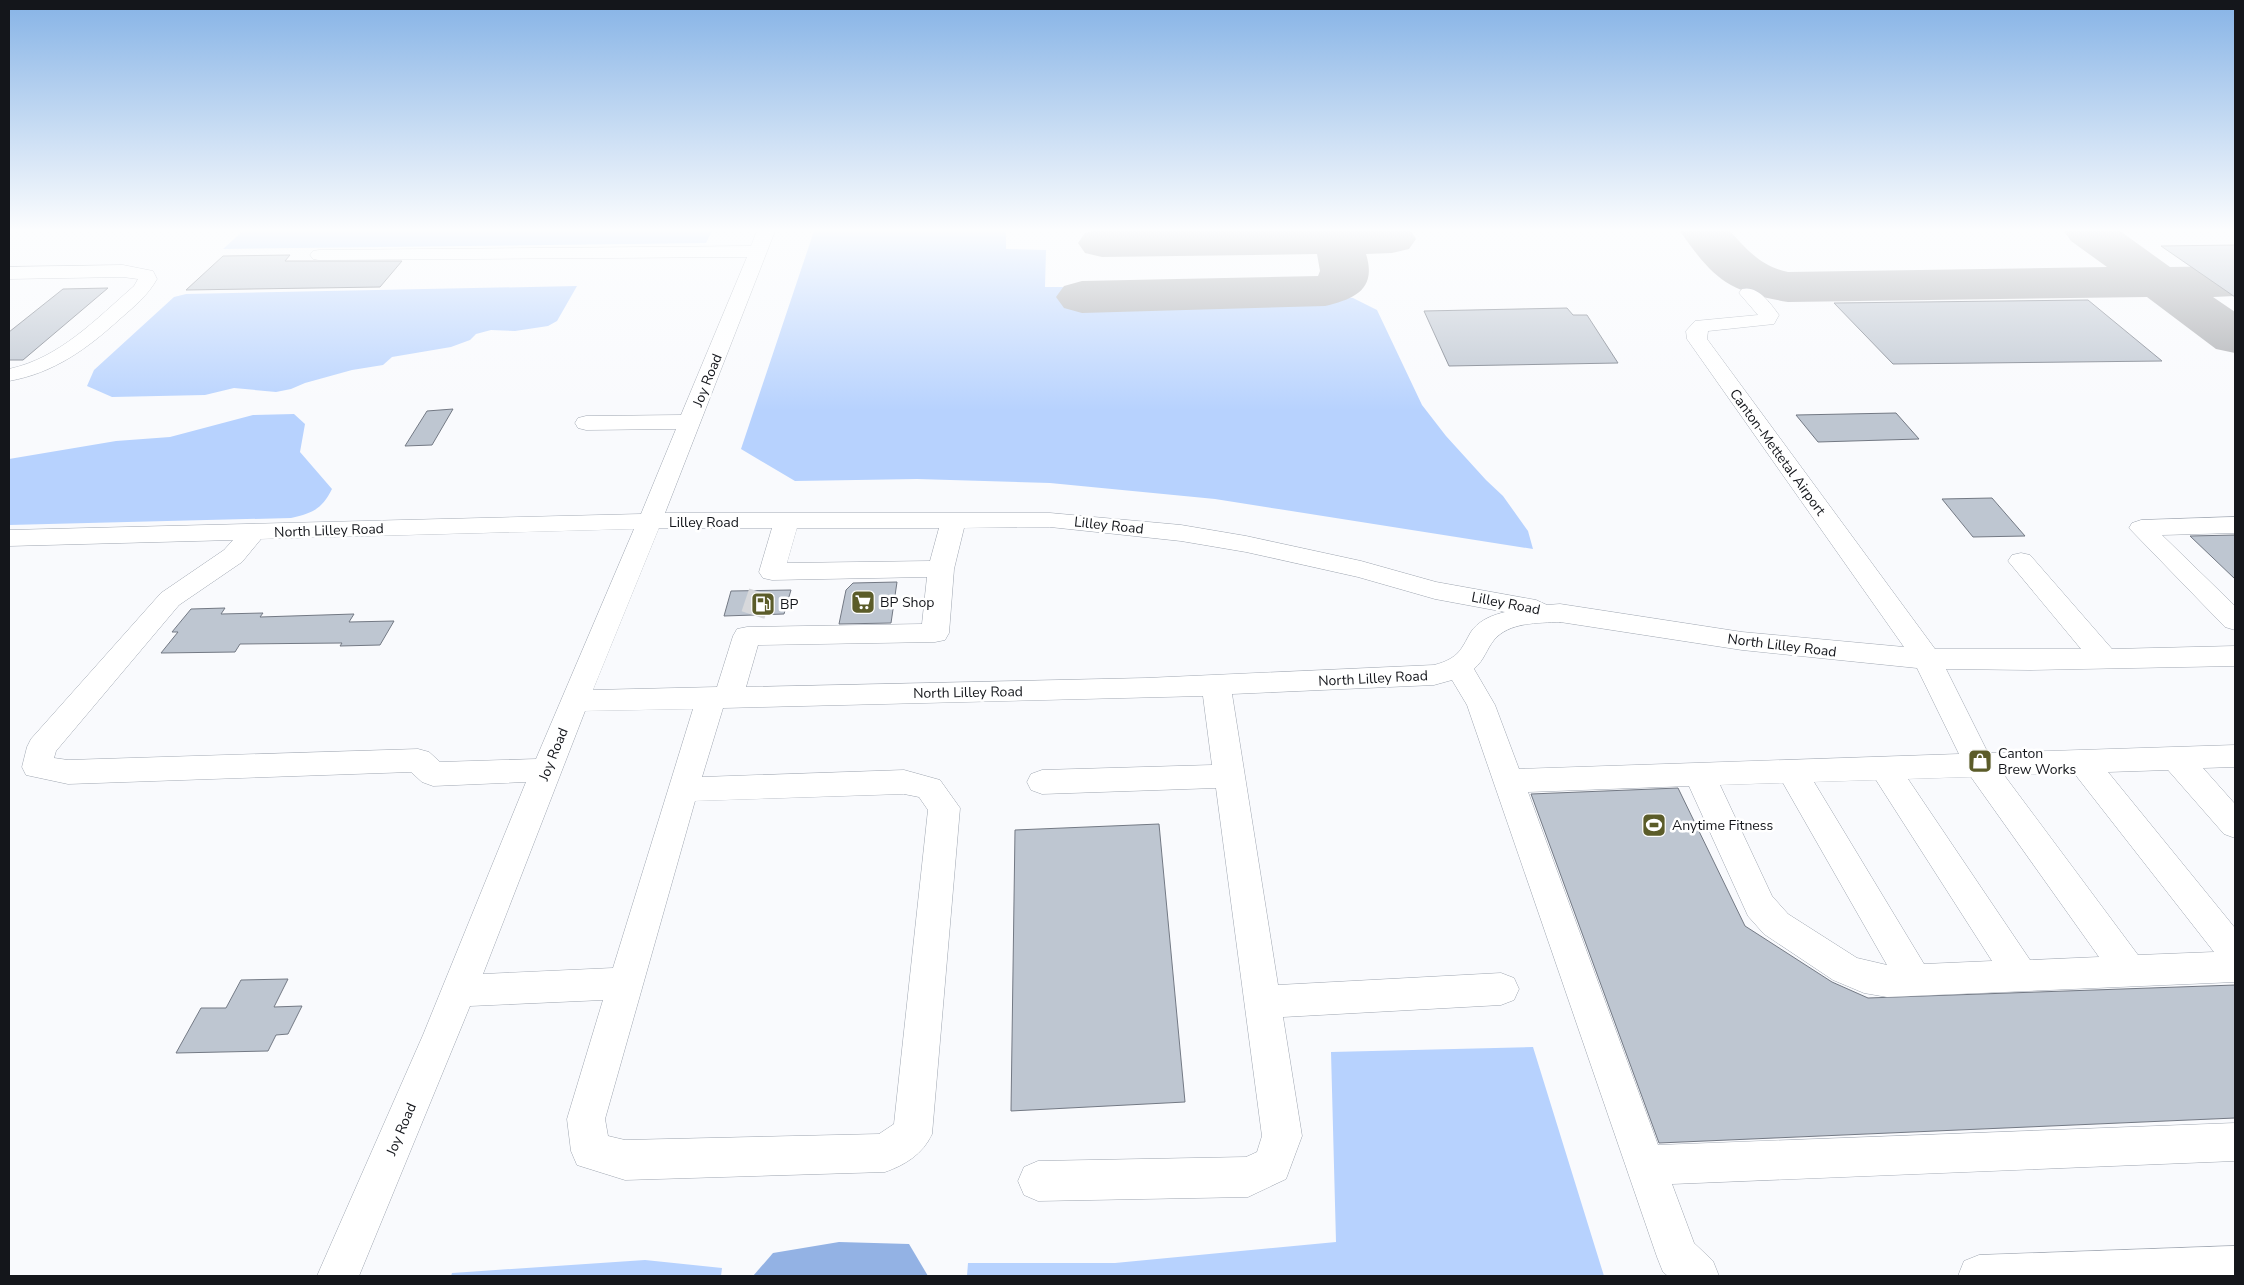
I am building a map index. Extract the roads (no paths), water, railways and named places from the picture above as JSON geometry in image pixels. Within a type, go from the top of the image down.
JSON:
[{"type":"street","points":[[9,375],[37,370],[67,352],[140,291]]},
{"type":"street","name":"Joy Road","points":[[338,1276],[458,991],[574,701],[650,522],[742,291]]},
{"type":"street","name":"Canton-Mettetal Airport","points":[[1748,293],[1769,315],[1767,320],[1702,325],[1696,331],[1697,339],[1928,659]]},
{"type":"street","points":[[586,423],[690,422]]},
{"type":"street","points":[[758,603],[935,633],[941,569],[954,519]]},
{"type":"street","name":"Lilley Road","points":[[650,522],[1050,520],[1181,533],[1246,544],[1361,569],[1435,590],[1560,613]]},
{"type":"street","name":"North Lilley Road","points":[[9,538],[650,522]]},
{"type":"street","points":[[683,790],[904,782],[929,788],[944,808],[912,1134],[885,1153],[624,1160],[592,1151],[586,1119],[683,790],[758,603],[786,522]]},
{"type":"street","points":[[2235,525],[2141,528],[2235,621]]},
{"type":"street","points":[[254,532],[233,556],[170,599],[42,747],[37,767],[68,772],[418,760],[433,774],[546,770]]},
{"type":"street","points":[[2021,561],[2104,658]]},
{"type":"street","points":[[758,603],[941,569]]},
{"type":"street","name":"North Lilley Road","points":[[574,701],[1216,685],[1434,675],[1459,667],[1474,653],[1482,636],[1502,622],[1529,614],[1560,613],[1742,641],[1928,659],[2225,656]]},
{"type":"street","points":[[2225,656],[2235,676]]},
{"type":"street","points":[[1928,659],[1979,765],[2129,971]]},
{"type":"street","points":[[1459,667],[1481,705],[1678,1257],[1698,1276]]},
{"type":"street","points":[[1038,1181],[1248,1177],[1272,1165],[1282,1136],[1216,685]]},
{"type":"street","points":[[1507,781],[2235,756]]},
{"type":"street","points":[[2176,758],[2235,825]]},
{"type":"street","points":[[2082,762],[2235,953]]},
{"type":"street","points":[[1884,768],[2021,976]]},
{"type":"street","points":[[1792,771],[1914,980]]},
{"type":"street","points":[[1699,774],[1760,906],[1776,924],[1845,969],[1864,977],[1887,982],[2235,967]]},
{"type":"street","points":[[1042,782],[1229,776]]},
{"type":"street","points":[[458,991],[626,983]]},
{"type":"street","points":[[1262,1002],[1501,989]]},
{"type":"street","points":[[1646,1165],[2235,1142]]},
{"type":"street","points":[[1979,1276],[2235,1267]]},
{"type":"tunnel","points":[[753,615],[761,591]]},
{"type":"place","name":"BP Shop","points":[[863,602]]},
{"type":"place","name":"BP","points":[[763,604]]},
{"type":"place","name":"Canton Brew Works","points":[[1980,761]]},
{"type":"place","name":"Anytime Fitness","points":[[1654,825]]}]
